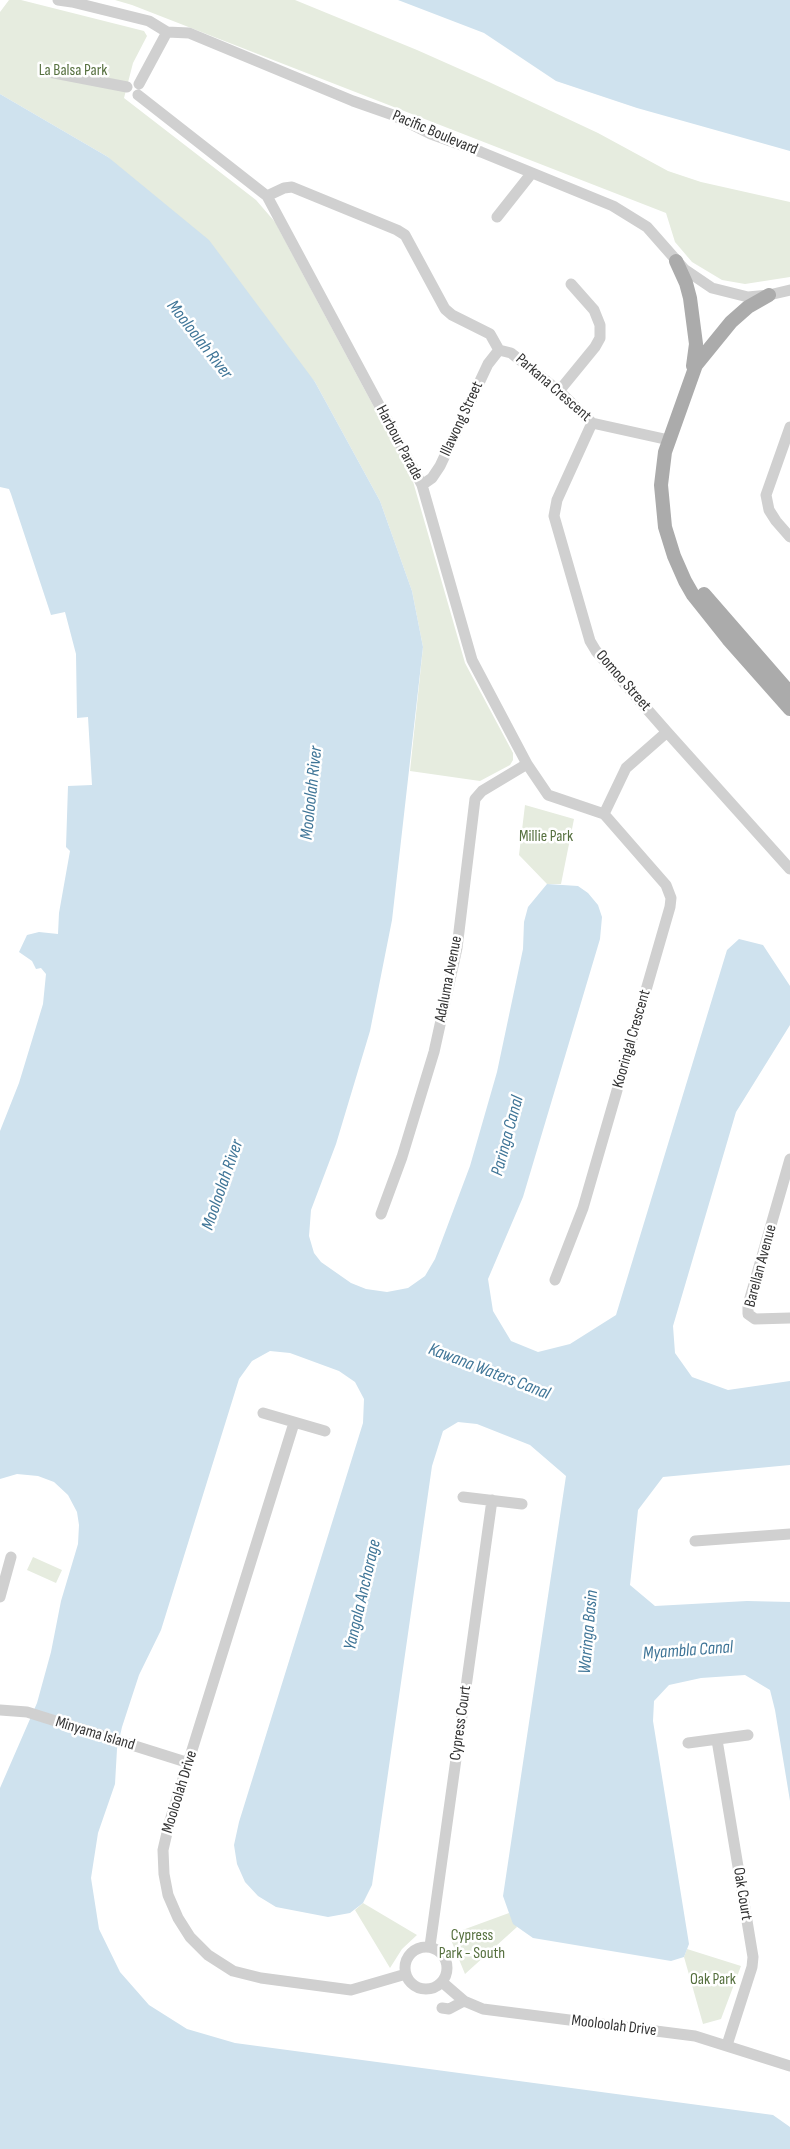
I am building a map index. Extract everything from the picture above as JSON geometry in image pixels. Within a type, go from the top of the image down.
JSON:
[{"type":"main road","points":[[676,261],[688,291],[696,344],[696,357],[669,440],[662,473],[665,527],[679,568],[728,639],[790,709]]},
{"type":"main road","points":[[688,383],[703,354],[730,322],[748,307],[769,295]]},
{"type":"main road","points":[[697,592],[790,693]]},
{"type":"street","name":"Pacific Boulevard","points":[[58,0],[149,21],[167,32],[189,33],[352,101],[393,115],[431,134],[481,152],[613,206],[636,219],[658,238],[676,261],[695,278],[724,292],[748,297],[790,290]]},
{"type":"street","points":[[139,89],[167,32]]},
{"type":"street","name":"Harbour Parade","points":[[49,72],[127,87],[130,94],[139,89],[268,196],[422,486],[472,660],[527,764],[548,795],[604,814]]},
{"type":"street","points":[[497,217],[531,174]]},
{"type":"street","name":"Parkana Crescent","points":[[268,196],[284,188],[292,187],[397,230],[405,236],[445,309],[452,315],[490,334],[499,350],[511,352],[559,392],[592,423],[669,440]]},
{"type":"street","points":[[559,392],[600,338],[600,325],[594,310],[571,284]]},
{"type":"street","name":"Illawong Street","points":[[422,486],[432,478],[440,466],[488,364],[499,350]]},
{"type":"street","name":"Oomoo Street","points":[[592,423],[554,508],[556,523],[590,641],[596,651],[667,732],[790,869]]},
{"type":"street","points":[[790,427],[766,495],[769,510],[790,537]]},
{"type":"street","points":[[604,814],[626,768],[667,732]]},
{"type":"street","name":"Adaluma Avenue","points":[[382,1214],[402,1157],[434,1052],[457,948],[475,799],[482,791],[527,764]]},
{"type":"street","name":"Kooringal Crescent","points":[[555,1280],[583,1208],[670,907],[670,898],[666,885],[604,814]]},
{"type":"street","name":"Barellan Avenue","points":[[790,1159],[748,1305],[748,1314],[755,1319],[790,1318]]},
{"type":"street","points":[[263,1413],[324,1431]]},
{"type":"street","name":"Mooloolah Drive","points":[[294,1423],[169,1824],[163,1850],[164,1874],[168,1895],[178,1918],[190,1937],[208,1955],[234,1971],[261,1978],[350,1990],[406,1974]]},
{"type":"street","points":[[463,1497],[522,1504]]},
{"type":"street","name":"Cypress Court","points":[[430,1946],[492,1500]]},
{"type":"street","points":[[695,1541],[790,1534]]},
{"type":"street","points":[[0,1597],[10,1558]]},
{"type":"street","name":"Minyama Island","points":[[0,1710],[27,1712],[189,1763]]},
{"type":"street","points":[[688,1743],[748,1735]]},
{"type":"street","name":"Oak Court","points":[[717,1740],[753,1957],[752,1967],[727,2045]]},
{"type":"street","points":[[430,1946],[443,1955],[447,1962],[448,1969],[442,1982],[436,1987],[422,1988],[415,1986],[406,1974],[407,1959],[417,1949],[430,1946]]},
{"type":"street","name":"Mooloolah Drive","points":[[442,1982],[464,2001],[483,2009],[696,2036],[790,2066]]},
{"type":"street","points":[[442,2008],[449,2009],[464,2001]]},
{"type":"green space","name":"La Balsa Park","points":[[9,0],[21,0],[144,31],[147,36],[133,63],[124,98],[256,200],[275,222],[412,478],[465,663],[513,753],[513,760],[510,765],[480,781],[410,771],[423,647],[412,591],[380,501],[315,382],[108,157],[0,94],[0,12]]},
{"type":"green space","points":[[115,0],[295,0],[489,82],[598,133],[668,171],[701,182],[790,202],[790,277],[745,284],[722,280],[692,262],[675,242],[666,213]]},
{"type":"green space","name":"Millie Park","points":[[525,805],[574,819],[561,884],[547,884],[519,855]]},
{"type":"green space","points":[[33,1557],[62,1570],[56,1583],[27,1570]]},
{"type":"green space","points":[[363,1903],[417,1935],[402,1949],[390,1968],[355,1910]]},
{"type":"green space","name":"Cypress Park - South","points":[[509,1913],[517,1927],[465,1974],[449,1935]]},
{"type":"green space","name":"Oak Park","points":[[687,1949],[741,1966],[721,2019],[703,2024],[684,1957]]},
{"type":"water","points":[[398,0],[790,0],[790,151],[637,108],[556,81],[484,33]]},
{"type":"water","points":[[0,94],[108,157],[209,240],[315,382],[380,501],[412,591],[423,647],[392,920],[370,1031],[336,1144],[311,1210],[309,1236],[314,1253],[321,1262],[351,1283],[366,1289],[387,1292],[408,1288],[425,1276],[435,1259],[470,1166],[497,1072],[523,949],[524,922],[528,907],[547,884],[578,886],[588,893],[598,905],[602,917],[600,939],[523,1197],[488,1279],[493,1311],[511,1341],[538,1352],[570,1344],[616,1315],[727,950],[739,939],[763,945],[790,986],[790,1025],[736,1112],[673,1326],[675,1353],[692,1377],[728,1390],[790,1381],[790,1465],[663,1477],[638,1510],[630,1585],[655,1606],[747,1601],[790,1602],[790,1801],[770,1690],[745,1675],[701,1678],[669,1685],[654,1701],[653,1721],[689,1944],[684,1957],[671,1961],[533,1938],[513,1924],[503,1896],[566,1476],[530,1445],[477,1424],[458,1422],[443,1431],[432,1466],[372,1885],[363,1903],[350,1913],[328,1917],[276,1907],[258,1896],[245,1882],[237,1864],[234,1845],[239,1822],[363,1423],[364,1399],[355,1382],[339,1371],[290,1353],[270,1351],[252,1361],[239,1379],[161,1630],[139,1675],[122,1727],[117,1749],[115,1784],[98,1833],[91,1878],[99,1929],[120,1972],[149,2005],[187,2029],[235,2043],[773,2115],[790,2127],[790,2149],[0,2149],[0,1788],[37,1703],[51,1652],[61,1601],[78,1544],[79,1525],[77,1512],[68,1495],[54,1482],[38,1476],[17,1474],[0,1479],[0,1131],[19,1083],[43,1004],[46,974],[41,968],[36,969],[32,961],[19,952],[27,935],[39,932],[58,934],[59,913],[70,851],[66,847],[68,786],[92,785],[88,717],[77,718],[76,654],[65,612],[51,615],[11,494],[9,489],[0,487]]},
{"type":"water label","name":"Mooloolah River","points":[[199,340]]},
{"type":"water label","name":"Mooloolah River","points":[[312,793]]},
{"type":"water label","name":"Paringa Canal","points":[[508,1136]]},
{"type":"water label","name":"Mooloolah River","points":[[223,1185]]},
{"type":"water label","name":"Kawana Waters Canal","points":[[489,1372]]},
{"type":"water label","name":"Yangala Anchorage","points":[[363,1595]]},
{"type":"water label","name":"Waringa Basin","points":[[589,1632]]},
{"type":"water label","name":"Myambla Canal","points":[[688,1651]]}]
